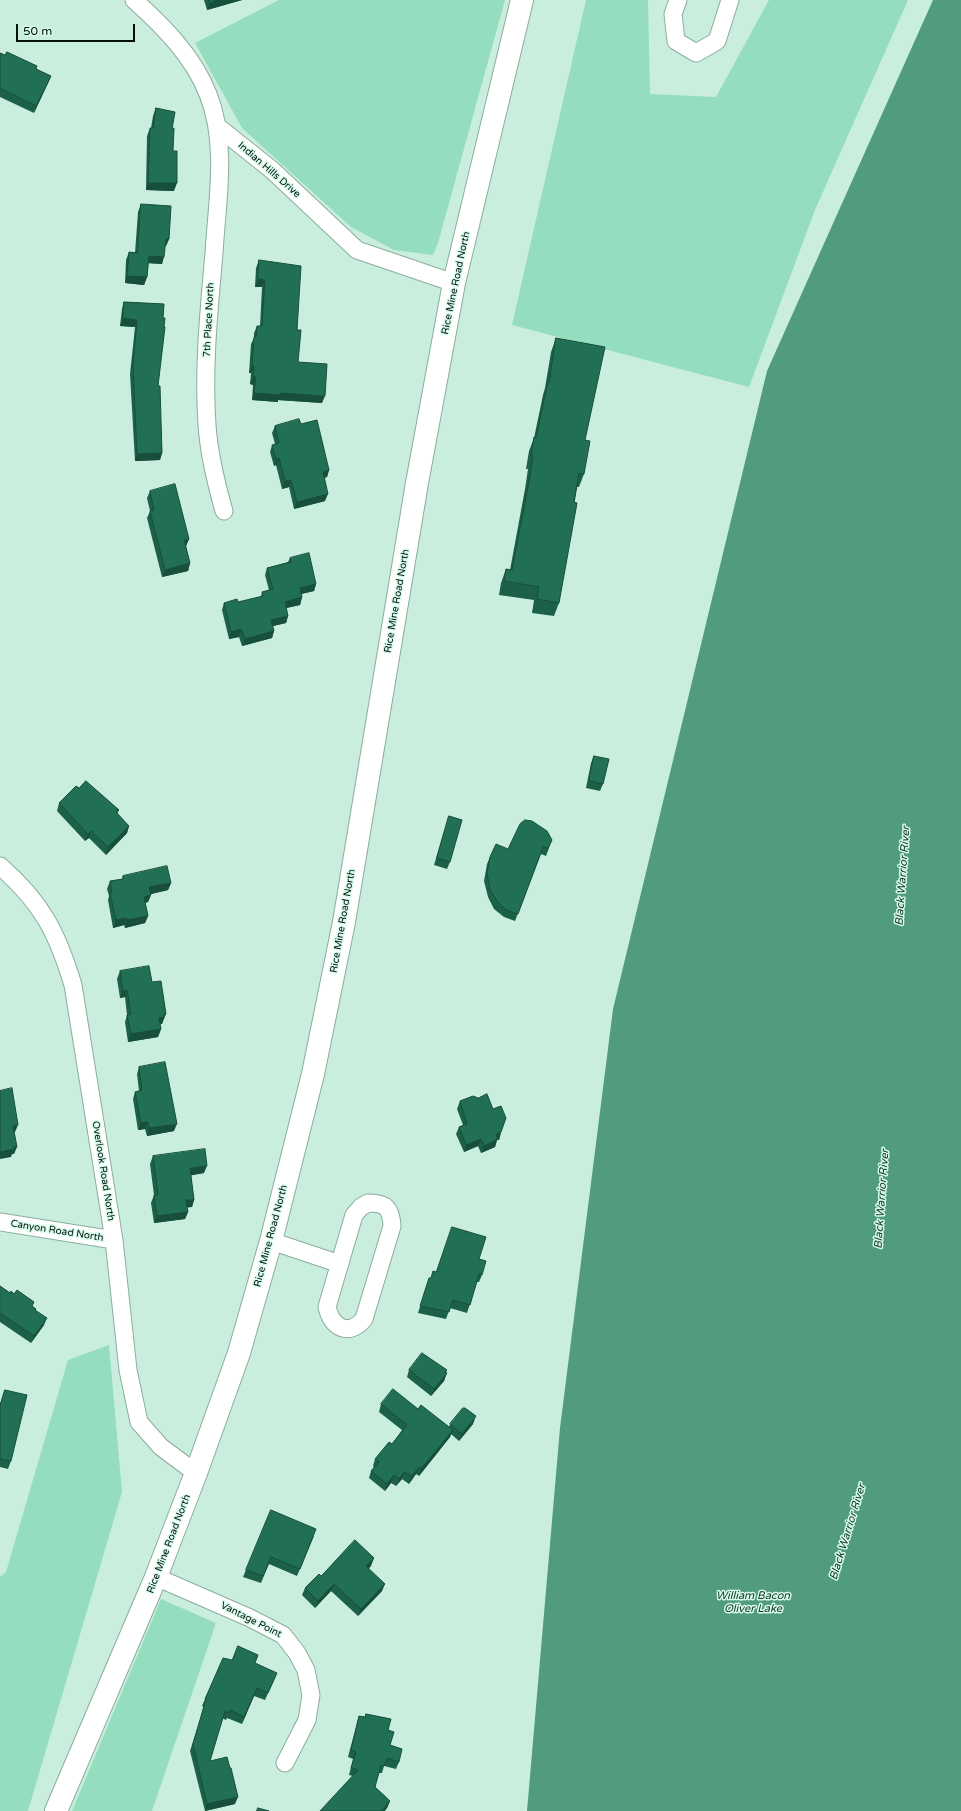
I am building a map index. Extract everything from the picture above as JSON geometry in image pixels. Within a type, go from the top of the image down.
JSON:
[{"type":"main road","name":"Rice Mine Road North","points":[[56,1811],[156,1577],[196,1473],[239,1353],[271,1241],[313,1074],[344,922],[417,483],[454,283],[522,0]]},
{"type":"street","points":[[134,0],[165,28],[190,59],[208,94],[218,127]]},
{"type":"street","points":[[678,0],[673,14],[676,42],[696,53],[716,41],[730,0]]},
{"type":"street","name":"Indian Hills Drive","points":[[218,127],[272,170],[357,250],[454,283]]},
{"type":"street","name":"7th Place North","points":[[218,127],[220,170],[206,386],[207,427],[215,481],[224,511]]},
{"type":"street","name":"Overlook Road North","points":[[0,866],[20,884],[45,914],[62,949],[73,986],[114,1240],[128,1370],[139,1422],[161,1447],[196,1473]]},
{"type":"street","points":[[368,1203],[379,1203],[387,1208],[391,1216],[392,1226],[390,1233],[364,1318],[358,1326],[351,1329],[343,1328],[336,1324],[329,1317],[327,1307],[340,1264],[354,1215],[361,1207],[368,1203]]},
{"type":"street","name":"Canyon Road North","points":[[0,1222],[114,1240]]},
{"type":"street","points":[[271,1241],[340,1264]]},
{"type":"street","name":"Vantage Point","points":[[156,1577],[250,1618],[283,1635],[297,1653],[306,1670],[311,1695],[307,1720],[285,1763]]},
{"type":"shaded area","points":[[279,0],[505,0],[438,243],[433,255],[394,250],[351,227],[242,128],[195,43]]},
{"type":"shaded area","points":[[586,0],[648,0],[650,94],[716,97],[769,0],[908,0],[815,210],[749,387],[512,325]]},
{"type":"shaded area","points":[[109,1345],[122,1492],[28,1811],[0,1811],[0,1577],[6,1572],[68,1360]]},
{"type":"shaded area","points":[[161,1599],[216,1623],[152,1811],[72,1811]]},
{"type":"water","name":"William Bacon Oliver Lake","points":[[933,0],[961,0],[961,1811],[527,1811],[560,1428],[613,1009],[767,371]]},
{"type":"building","points":[[209,0],[220,0],[210,3]]},
{"type":"building","points":[[7,52],[37,66],[36,69],[51,76],[36,106],[0,88],[0,53],[5,55]]},
{"type":"building","points":[[156,108],[175,112],[172,129],[174,128],[173,151],[177,151],[177,183],[148,183],[150,128],[153,128]]},
{"type":"building","points":[[141,204],[171,206],[169,239],[166,239],[164,257],[149,256],[147,277],[127,276],[129,252],[137,253]]},
{"type":"building","points":[[259,260],[301,266],[297,330],[301,330],[298,362],[327,364],[325,396],[254,393],[256,377],[253,377],[254,366],[252,366],[254,337],[256,337],[257,326],[262,326],[265,280],[258,279]]},
{"type":"building","points":[[124,302],[164,304],[163,318],[165,318],[165,327],[158,386],[160,386],[162,453],[137,454],[133,366],[137,320],[123,318]]},
{"type":"building","points":[[556,338],[605,347],[585,440],[590,441],[584,474],[579,473],[574,502],[577,503],[559,603],[537,599],[539,587],[504,581],[506,569],[512,570],[530,476],[534,437],[536,438],[548,381],[549,382]]},
{"type":"building","points":[[299,419],[301,424],[317,420],[329,470],[323,472],[328,494],[297,502],[291,480],[285,481],[279,458],[276,459],[272,445],[279,443],[275,426]]},
{"type":"building","points":[[175,484],[189,539],[184,540],[190,563],[165,570],[150,511],[154,510],[150,491]]},
{"type":"building","points":[[309,553],[316,584],[300,588],[302,597],[285,602],[288,616],[271,620],[274,631],[245,639],[241,629],[231,632],[224,603],[237,599],[238,602],[263,596],[262,592],[273,589],[267,568],[291,562],[290,558]]},
{"type":"building","points":[[594,756],[609,759],[603,784],[589,781]]},
{"type":"building","points":[[86,781],[119,810],[116,812],[129,826],[108,847],[91,831],[88,834],[59,803],[76,786],[79,788]]},
{"type":"building","points":[[449,816],[462,820],[450,862],[437,858]]},
{"type":"building","points":[[525,820],[532,821],[547,831],[552,840],[548,848],[543,847],[518,914],[506,910],[497,901],[490,890],[487,873],[490,857],[496,844],[508,849],[520,824]]},
{"type":"building","points":[[167,866],[171,883],[149,887],[151,895],[144,897],[148,916],[127,920],[127,918],[116,920],[110,893],[112,892],[110,881],[123,879],[123,876]]},
{"type":"building","points":[[149,966],[152,982],[161,981],[166,1014],[164,1014],[164,1017],[159,1018],[161,1029],[131,1034],[127,1015],[131,1014],[127,990],[123,991],[120,971]]},
{"type":"building","points":[[165,1062],[177,1124],[149,1128],[148,1122],[141,1123],[135,1092],[142,1090],[139,1067]]},
{"type":"building","points":[[12,1088],[18,1125],[13,1126],[17,1147],[0,1152],[0,1091]]},
{"type":"building","points":[[487,1094],[493,1109],[501,1106],[506,1118],[501,1132],[496,1135],[498,1139],[484,1146],[481,1139],[466,1145],[459,1127],[467,1124],[460,1101],[473,1096],[478,1098]]},
{"type":"building","points":[[205,1149],[207,1166],[190,1168],[194,1200],[186,1200],[188,1212],[157,1216],[154,1195],[158,1195],[153,1156]]},
{"type":"building","points":[[452,1227],[486,1237],[479,1259],[486,1261],[482,1275],[479,1274],[470,1305],[453,1300],[449,1312],[420,1306],[429,1278],[431,1278],[433,1271],[436,1272]]},
{"type":"building","points":[[0,1286],[14,1294],[17,1290],[34,1302],[32,1306],[36,1309],[35,1310],[47,1318],[34,1336],[0,1313]]},
{"type":"building","points":[[422,1353],[447,1370],[445,1372],[447,1373],[434,1389],[409,1370]]},
{"type":"building","points":[[393,1389],[418,1409],[421,1405],[453,1430],[421,1469],[419,1467],[412,1476],[404,1472],[399,1479],[394,1475],[387,1484],[371,1471],[379,1462],[375,1459],[389,1442],[392,1444],[407,1425],[381,1404]]},
{"type":"building","points":[[5,1390],[27,1395],[11,1461],[0,1459],[0,1406]]},
{"type":"building","points":[[463,1408],[476,1416],[462,1434],[450,1424]]},
{"type":"building","points":[[271,1510],[316,1529],[300,1569],[271,1557],[263,1576],[246,1570]]},
{"type":"building","points":[[355,1540],[374,1558],[366,1566],[385,1584],[361,1609],[334,1584],[318,1601],[305,1588],[319,1574],[321,1576]]},
{"type":"building","points":[[238,1646],[258,1655],[255,1663],[277,1673],[268,1693],[257,1688],[244,1717],[230,1710],[229,1713],[225,1711],[210,1761],[227,1757],[238,1797],[207,1804],[193,1744],[205,1699],[223,1658],[232,1660]]},
{"type":"building","points":[[366,1714],[391,1719],[388,1730],[394,1732],[390,1745],[402,1749],[399,1762],[387,1758],[384,1766],[381,1765],[375,1787],[390,1801],[382,1811],[320,1811],[358,1770],[351,1768],[356,1752],[351,1750],[359,1716],[365,1717]]},
{"type":"building","points":[[258,1808],[269,1811],[257,1811]]},
{"type":"water label","name":"Black Warrior River","points":[[903,876]]},
{"type":"water label","name":"Black Warrior River","points":[[882,1199]]},
{"type":"water label","name":"Black Warrior River","points":[[848,1532]]}]
